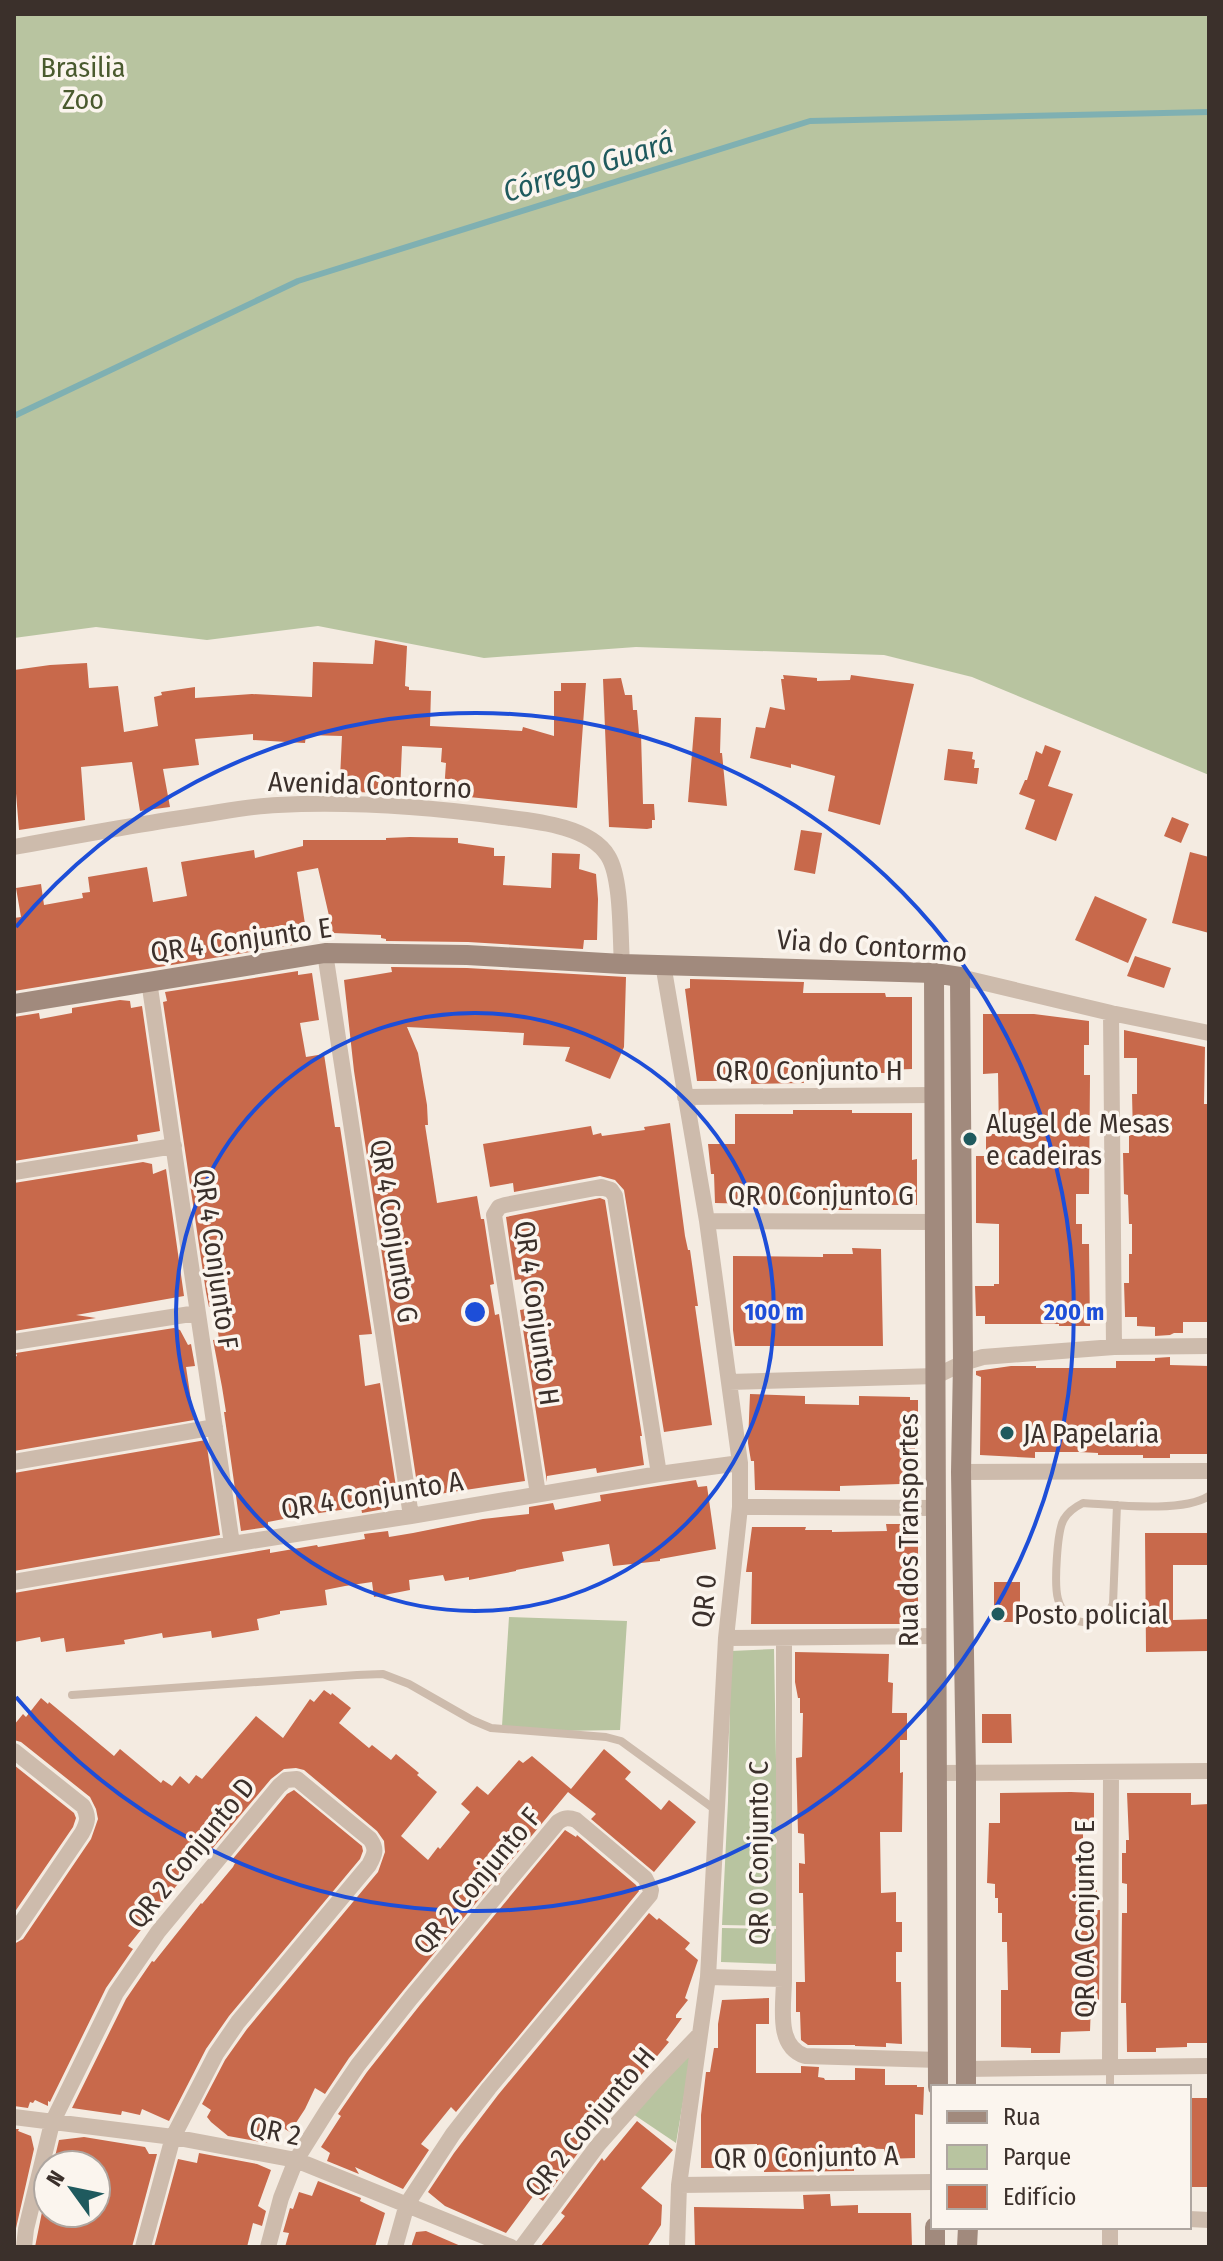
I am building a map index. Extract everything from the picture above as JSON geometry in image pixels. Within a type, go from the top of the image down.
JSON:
[{"type":"street","name":"Avenida Contorno","points":[[14,847],[277,805],[427,807],[536,821],[582,834],[598,844],[608,856],[617,886],[622,964]]},
{"type":"street","name":"QR 4 Conjunto E","points":[[14,1004],[325,953],[467,955],[622,964]]},
{"type":"street","name":"QR 4 Conjunto G","points":[[325,953],[411,1516]]},
{"type":"street","name":"Via do Contormo","points":[[622,964],[934,973],[1209,1033]]},
{"type":"street","name":"QR 0","points":[[663,964],[707,1221],[740,1463],[740,1507],[726,1638],[708,1977],[679,2185],[677,2247]]},
{"type":"street","name":"Rua dos Transportes","points":[[934,973],[938,2085]]},
{"type":"street","name":"Rua dos Transportes","points":[[960,977],[965,2078]]},
{"type":"street","name":"QR 4 Conjunto F","points":[[149,981],[232,1544]]},
{"type":"street","points":[[1111,1013],[1114,1347]]},
{"type":"street","name":"QR 0 Conjunto H","points":[[685,1097],[933,1095]]},
{"type":"street","points":[[14,1172],[174,1146]]},
{"type":"street","name":"QR 4 Conjunto H","points":[[538,1494],[494,1215],[499,1207],[505,1205],[601,1187],[611,1190],[615,1196],[659,1474]]},
{"type":"street","name":"QR 0 Conjunto G","points":[[707,1221],[934,1222]]},
{"type":"street","points":[[14,1342],[197,1313]]},
{"type":"street","points":[[729,1382],[936,1376],[983,1357],[1114,1347],[1209,1346]]},
{"type":"street","points":[[14,1462],[215,1427]]},
{"type":"street","name":"QR 4 Conjunto A","points":[[14,1582],[740,1463]]},
{"type":"street","points":[[961,1472],[1209,1471]]},
{"type":"street","points":[[740,1507],[934,1508]]},
{"type":"street","points":[[726,1638],[935,1636]]},
{"type":"street","name":"QR 0 Conjunto C","points":[[784,1639],[784,2032],[787,2044],[796,2053],[805,2056],[939,2060]]},
{"type":"street","points":[[14,1751],[83,1806],[88,1815],[82,1833],[14,1933]]},
{"type":"street","points":[[937,1773],[1209,1771]]},
{"type":"street","name":"QR 0A Conjunto E","points":[[1110,2066],[1111,1772]]},
{"type":"street","name":"QR 2 Conjunto D","points":[[52,2123],[116,1993],[158,1932],[279,1786],[286,1780],[297,1779],[370,1839],[376,1848],[375,1855],[238,2022],[216,2054],[173,2137]]},
{"type":"street","name":"QR 2 Conjunto F","points":[[296,2160],[358,2065],[411,1998],[558,1822],[564,1818],[576,1820],[645,1878],[650,1895],[480,2099],[407,2204]]},
{"type":"street","points":[[708,1977],[784,1979]]},
{"type":"street","name":"QR 2 Conjunto H","points":[[522,2247],[598,2145],[700,2033]]},
{"type":"street","points":[[965,2078],[1110,2066],[1209,2066]]},
{"type":"street","name":"QR 2","points":[[14,2117],[173,2137],[296,2160],[511,2247]]},
{"type":"street","points":[[24,2247],[52,2123]]},
{"type":"street","points":[[143,2247],[173,2137]]},
{"type":"street","points":[[268,2247],[281,2198],[296,2160]]},
{"type":"street","name":"QR 0 Conjunto A","points":[[679,2185],[931,2182]]},
{"type":"street","points":[[395,2247],[407,2204]]},
{"type":"lane","points":[[1117,1505],[1113,1604],[1109,1614],[1100,1621],[1086,1623],[1076,1620],[1067,1614],[1058,1601],[1059,1531],[1064,1517],[1083,1503],[1179,1506],[1197,1503],[1209,1496]]},
{"type":"lane","points":[[72,1695],[383,1674],[409,1684],[491,1728],[606,1737],[621,1741],[717,1811]]},
{"type":"lane","points":[[1110,2066],[1110,2085]]},
{"type":"green space","name":"Brasilia Zoo","points":[[14,14],[1209,14],[1209,775],[972,677],[884,655],[636,647],[484,658],[318,626],[207,640],[96,627],[14,638]]},
{"type":"green space","points":[[509,1617],[627,1621],[620,1730],[558,1731],[502,1726]]},
{"type":"green space","points":[[774,1649],[779,1926],[722,1925],[731,1651]]},
{"type":"green space","points":[[722,1928],[779,1929],[778,1964],[721,1962]]},
{"type":"green space","points":[[692,2049],[676,2143],[633,2114]]},
{"type":"building","points":[[375,640],[407,646],[405,686],[409,690],[431,691],[430,726],[522,731],[523,727],[554,736],[554,691],[561,691],[561,683],[586,683],[577,808],[450,795],[450,791],[444,791],[446,763],[441,762],[442,748],[402,746],[400,793],[349,792],[350,779],[340,779],[342,736],[306,735],[305,743],[253,740],[253,734],[195,739],[199,765],[163,769],[170,807],[140,811],[132,762],[81,767],[85,820],[19,830],[14,769],[14,670],[87,663],[89,688],[118,686],[124,732],[158,726],[154,697],[162,695],[161,692],[195,687],[195,698],[252,694],[312,697],[313,662],[373,664]]},
{"type":"building","points":[[783,675],[817,678],[817,681],[850,680],[851,675],[914,684],[880,825],[828,811],[835,776],[791,764],[791,768],[750,758],[756,727],[765,728],[770,707],[785,710]]},
{"type":"building","points":[[621,678],[625,695],[632,695],[633,710],[637,710],[641,734],[643,804],[654,804],[655,820],[652,820],[652,828],[647,829],[609,827],[603,679]]},
{"type":"building","points":[[695,717],[721,718],[720,753],[727,806],[688,802]]},
{"type":"building","points":[[1045,745],[1061,751],[1048,786],[1073,794],[1056,841],[1025,829],[1035,800],[1019,794],[1036,751],[1042,754]]},
{"type":"building","points":[[948,749],[973,752],[974,768],[979,768],[977,784],[944,780]]},
{"type":"building","points":[[1172,817],[1189,824],[1181,843],[1164,836]]},
{"type":"building","points":[[801,830],[822,833],[815,874],[794,870]]},
{"type":"building","points":[[458,838],[458,843],[494,848],[494,856],[505,856],[503,885],[551,888],[552,853],[580,854],[579,869],[596,874],[597,940],[584,940],[583,949],[386,941],[381,935],[333,933],[318,868],[297,872],[307,937],[292,939],[293,945],[14,991],[14,918],[21,917],[16,888],[41,884],[44,905],[83,898],[82,893],[90,892],[88,877],[147,867],[153,902],[187,896],[181,862],[254,850],[255,858],[303,846],[303,840]]},
{"type":"building","points":[[1190,852],[1209,857],[1209,933],[1172,923]]},
{"type":"building","points":[[1095,896],[1147,919],[1128,963],[1075,940]]},
{"type":"building","points":[[1135,956],[1171,968],[1164,988],[1127,976]]},
{"type":"building","points":[[391,967],[626,977],[624,1047],[610,1079],[565,1061],[570,1047],[523,1045],[524,1033],[407,1027],[418,1053],[427,1105],[428,1125],[425,1125],[437,1203],[477,1196],[481,1219],[484,1219],[494,1284],[490,1285],[495,1315],[499,1314],[525,1481],[419,1497],[354,1071],[344,980],[392,972]]},
{"type":"building","points":[[298,971],[298,975],[312,973],[319,1020],[300,1023],[306,1057],[324,1054],[335,1127],[340,1127],[372,1334],[359,1335],[365,1386],[380,1383],[398,1500],[383,1503],[384,1509],[362,1513],[361,1507],[299,1516],[268,1522],[268,1527],[241,1531],[226,1412],[213,1340],[219,1339],[214,1306],[209,1307],[206,1292],[163,1002],[167,1001],[165,992]]},
{"type":"building","points":[[690,979],[804,982],[803,993],[885,993],[886,997],[912,997],[912,1069],[875,1073],[875,1082],[858,1082],[857,1073],[803,1073],[804,1083],[697,1081],[685,989],[690,988]]},
{"type":"building","points":[[130,1001],[131,1008],[142,1006],[160,1131],[137,1135],[138,1141],[14,1161],[14,1017],[39,1013],[40,1019],[72,1013],[72,1008]]},
{"type":"building","points":[[983,1014],[1034,1014],[1089,1021],[1089,1045],[1084,1045],[1084,1075],[1090,1075],[1089,1194],[1076,1194],[1076,1224],[1082,1224],[1082,1244],[1089,1244],[1090,1326],[985,1324],[985,1316],[976,1316],[975,1286],[999,1284],[999,1224],[976,1223],[976,1156],[986,1156],[986,1134],[999,1134],[998,1073],[983,1074]]},
{"type":"building","points":[[1124,1030],[1205,1047],[1204,1104],[1209,1104],[1209,1322],[1183,1322],[1183,1333],[1155,1336],[1155,1327],[1137,1326],[1137,1317],[1125,1317],[1124,1283],[1129,1283],[1132,1224],[1129,1224],[1128,1195],[1124,1194],[1123,1153],[1129,1153],[1129,1135],[1133,1135],[1132,1094],[1137,1094],[1137,1058],[1124,1058]]},
{"type":"building","points":[[793,1110],[912,1113],[912,1160],[917,1159],[917,1205],[884,1205],[873,1195],[852,1196],[852,1210],[823,1210],[823,1206],[715,1203],[714,1174],[711,1174],[708,1144],[735,1144],[735,1114],[793,1114]]},
{"type":"building","points":[[670,1123],[698,1306],[695,1306],[712,1425],[664,1432],[624,1190],[615,1180],[600,1176],[514,1192],[513,1183],[490,1187],[483,1144],[591,1126],[593,1135],[601,1133],[602,1136]]},
{"type":"building","points":[[143,1162],[152,1164],[153,1174],[166,1169],[184,1296],[76,1315],[96,1318],[14,1331],[14,1183]]},
{"type":"building","points":[[600,1198],[605,1200],[644,1465],[597,1473],[596,1468],[547,1476],[547,1482],[520,1310],[526,1309],[521,1279],[515,1280],[506,1217]]},
{"type":"building","points":[[852,1248],[881,1249],[883,1346],[735,1346],[733,1256],[823,1257],[823,1254],[853,1254]]},
{"type":"building","points":[[174,1328],[180,1330],[188,1345],[191,1344],[195,1366],[186,1367],[194,1420],[14,1451],[16,1353]]},
{"type":"building","points":[[1170,1357],[1170,1365],[1209,1366],[1209,1454],[1170,1454],[1170,1458],[1079,1452],[1035,1452],[1035,1458],[980,1455],[981,1377],[976,1375],[976,1371],[1011,1366],[1116,1368],[1116,1361],[1155,1361],[1155,1358]]},
{"type":"building","points":[[750,1394],[805,1396],[805,1404],[859,1405],[859,1396],[910,1397],[910,1400],[918,1400],[915,1478],[900,1478],[900,1484],[840,1486],[840,1491],[755,1490],[754,1461],[751,1461],[748,1443]]},
{"type":"building","points":[[206,1440],[220,1535],[14,1571],[14,1473]]},
{"type":"building","points":[[696,1480],[698,1487],[707,1486],[716,1549],[660,1561],[613,1566],[609,1544],[562,1552],[564,1561],[469,1580],[469,1577],[445,1581],[443,1575],[409,1580],[410,1590],[374,1597],[372,1582],[345,1586],[325,1590],[327,1605],[280,1611],[280,1614],[257,1619],[259,1630],[212,1638],[211,1631],[163,1638],[162,1633],[124,1640],[125,1644],[66,1652],[64,1638],[41,1642],[40,1637],[14,1642],[14,1593],[270,1549],[270,1553],[318,1547],[365,1539],[364,1534],[388,1531],[389,1537],[483,1519],[529,1514],[529,1507],[553,1503],[555,1510],[601,1501],[600,1495]]},
{"type":"building","points":[[886,1524],[918,1524],[918,1615],[913,1615],[913,1624],[751,1624],[752,1572],[746,1572],[752,1527],[806,1527],[805,1530],[832,1532],[887,1531]]},
{"type":"building","points":[[1145,1533],[1209,1533],[1209,1565],[1173,1565],[1173,1620],[1209,1619],[1209,1651],[1146,1652]]},
{"type":"building","points":[[994,1582],[1020,1582],[1020,1622],[994,1622]]},
{"type":"building","points":[[795,1652],[889,1654],[888,1682],[893,1683],[892,1713],[907,1713],[907,1740],[900,1740],[902,1832],[880,1832],[881,1893],[896,1892],[896,1922],[902,1922],[902,1952],[896,1952],[896,1982],[901,1982],[902,2044],[886,2043],[886,2047],[808,2045],[801,2040],[800,2012],[796,2012],[796,1982],[805,1982],[803,1893],[799,1893],[799,1863],[805,1864],[804,1834],[798,1833],[796,1758],[802,1757],[803,1713],[800,1713],[795,1682]]},
{"type":"building","points":[[324,1690],[351,1708],[339,1723],[369,1748],[372,1745],[391,1760],[396,1754],[437,1792],[401,1836],[428,1860],[470,1812],[461,1804],[477,1786],[488,1795],[519,1760],[523,1763],[532,1756],[571,1789],[604,1749],[631,1772],[625,1779],[661,1810],[669,1800],[696,1822],[654,1872],[591,1819],[596,1814],[568,1792],[349,2058],[325,2094],[315,2088],[290,2132],[276,2124],[267,2143],[228,2136],[211,2122],[207,2117],[211,2110],[202,2104],[225,2060],[247,2029],[378,1872],[385,1852],[384,1841],[377,1831],[304,1770],[284,1769],[271,1779],[212,1849],[206,1849],[128,1946],[133,1949],[106,1988],[48,2106],[35,2100],[30,2102],[28,2108],[14,2106],[14,1944],[23,1939],[91,1839],[98,1819],[90,1797],[21,1742],[14,1740],[14,1725],[23,1714],[26,1717],[41,1698],[114,1756],[120,1749],[161,1783],[163,1780],[172,1786],[180,1776],[189,1784],[196,1775],[202,1779],[256,1716],[283,1738],[310,1699],[314,1702]]},
{"type":"building","points":[[982,1714],[1011,1714],[1012,1743],[982,1743]]},
{"type":"building","points":[[14,1765],[74,1813],[76,1818],[73,1827],[14,1913]]},
{"type":"building","points":[[294,1790],[362,1846],[360,1859],[229,2016],[206,2049],[169,2121],[142,2109],[140,2115],[122,2111],[121,2115],[72,2108],[126,1999],[152,1961],[233,1867],[235,1863],[231,1861],[287,1794]]},
{"type":"building","points":[[1000,1793],[1094,1793],[1094,1823],[1083,1823],[1083,1884],[1097,1883],[1097,1910],[1100,1910],[1099,2002],[1091,2003],[1090,2031],[1061,2032],[1060,2053],[1031,2053],[1031,2048],[1001,2047],[1001,1990],[1008,1990],[1007,1942],[1002,1942],[1002,1913],[998,1913],[995,1884],[987,1883],[989,1823],[1000,1823]]},
{"type":"building","points":[[1127,1793],[1191,1793],[1191,1805],[1209,1804],[1209,2043],[1156,2048],[1156,2052],[1127,2052],[1126,2003],[1121,2003],[1122,1913],[1127,1913],[1127,1884],[1122,1883],[1122,1853],[1126,1853],[1126,1840],[1129,1840]]},
{"type":"building","points":[[565,1830],[577,1835],[636,1885],[639,1891],[456,2112],[451,2107],[421,2144],[429,2150],[403,2189],[355,2167],[359,2174],[327,2161],[330,2153],[321,2147],[341,2116],[338,2114],[367,2072]]},
{"type":"building","points":[[649,1913],[690,1943],[685,1949],[698,1960],[685,1998],[688,2000],[676,2015],[676,2018],[682,2018],[666,2040],[669,2042],[632,2086],[628,2083],[583,2138],[586,2142],[543,2201],[534,2195],[506,2233],[445,2206],[428,2192],[454,2153],[498,2095]]},
{"type":"building","points":[[769,1998],[769,2024],[756,2024],[756,2073],[801,2073],[801,2066],[819,2067],[818,2077],[825,2080],[855,2080],[855,2068],[885,2069],[885,2085],[924,2087],[923,2115],[915,2114],[915,2158],[884,2159],[884,2149],[854,2148],[854,2171],[764,2172],[765,2151],[757,2151],[757,2144],[719,2145],[720,2168],[701,2168],[701,2115],[706,2072],[710,2072],[714,2048],[718,2048],[722,2000]]},
{"type":"building","points":[[1191,2098],[1209,2098],[1208,2187],[1191,2187]]},
{"type":"building","points":[[637,2121],[673,2150],[641,2188],[662,2205],[661,2225],[647,2247],[540,2247],[565,2216],[561,2213],[602,2158],[604,2161]]},
{"type":"building","points":[[14,2129],[19,2129],[31,2136],[34,2149],[14,2237]]},
{"type":"building","points":[[84,2137],[145,2147],[149,2154],[157,2154],[132,2247],[35,2247],[39,2229],[112,2229],[112,2149],[57,2149],[59,2140]]},
{"type":"building","points":[[199,2153],[257,2164],[271,2170],[258,2206],[266,2211],[262,2226],[253,2223],[247,2247],[154,2247],[178,2159],[197,2163]]},
{"type":"building","points":[[318,2181],[361,2198],[360,2201],[385,2213],[375,2247],[285,2247],[289,2233],[283,2232],[290,2208],[293,2209],[299,2192],[312,2196]]},
{"type":"building","points":[[830,2194],[831,2206],[858,2205],[858,2213],[911,2213],[912,2247],[695,2247],[694,2207],[804,2209],[803,2195]]},
{"type":"building","points":[[426,2231],[463,2247],[411,2247],[416,2232]]},
{"type":"waterway","name":"Córrego Guará","points":[[14,416],[298,281],[810,121],[1209,112]]},
{"type":"place","name":"Alugel de Mesas e cadeiras","points":[[970,1139]]},
{"type":"place","name":"JA Papelaria","points":[[1007,1433]]},
{"type":"place","name":"Posto policial","points":[[998,1614]]}]
